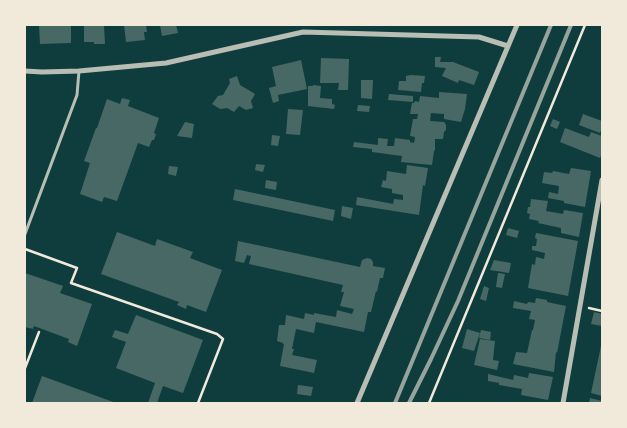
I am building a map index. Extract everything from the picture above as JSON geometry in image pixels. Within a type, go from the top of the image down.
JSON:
[{"type":"street","points":[[302,25],[303,32]]},
{"type":"street","points":[[357,403],[517,25]]},
{"type":"street","points":[[25,71],[79,71],[166,63],[303,32],[479,36],[508,46]]},
{"type":"street","points":[[563,403],[602,180]]},
{"type":"lane","points":[[25,234],[77,95],[79,71]]},
{"type":"path","points":[[429,403],[585,25]]},
{"type":"path","points":[[25,249],[77,268],[72,283],[217,334],[222,339],[198,403]]},
{"type":"path","points":[[25,368],[39,332]]},
{"type":"building","points":[[39,25],[71,25],[71,43],[40,44]]},
{"type":"building","points":[[84,25],[104,25],[105,44],[84,42]]},
{"type":"building","points":[[124,25],[146,25],[147,32],[144,32],[145,40],[126,42]]},
{"type":"building","points":[[160,25],[176,25],[178,33],[162,36]]},
{"type":"building","points":[[435,57],[441,57],[440,62],[453,62],[479,72],[474,85],[459,80],[458,83],[442,76],[446,68],[435,67]]},
{"type":"building","points":[[321,58],[349,59],[348,90],[338,90],[339,83],[320,83]]},
{"type":"building","points":[[301,60],[307,89],[278,95],[279,101],[273,103],[269,88],[276,86],[272,67]]},
{"type":"building","points":[[237,76],[240,85],[255,94],[251,101],[253,108],[246,110],[239,106],[234,112],[227,108],[220,109],[212,104],[218,96],[223,95],[230,83],[229,79]]},
{"type":"building","points":[[406,76],[425,76],[421,92],[398,90],[399,81],[406,81]]},
{"type":"building","points":[[361,80],[373,80],[372,99],[361,98]]},
{"type":"building","points":[[308,86],[321,86],[320,98],[332,99],[332,104],[335,105],[334,109],[308,106]]},
{"type":"building","points":[[439,92],[467,94],[461,122],[444,119],[444,114],[431,113],[430,121],[444,122],[446,125],[443,139],[435,139],[432,165],[401,162],[402,156],[353,147],[354,142],[378,145],[378,138],[388,139],[387,146],[394,146],[395,138],[410,140],[410,142],[414,143],[415,137],[410,136],[413,119],[417,119],[418,114],[410,114],[412,103],[415,101],[419,102],[420,96],[439,98]]},
{"type":"building","points":[[389,94],[413,96],[413,102],[388,100]]},
{"type":"building","points":[[122,98],[130,100],[128,106],[159,118],[154,133],[156,134],[149,147],[138,143],[117,201],[104,197],[102,202],[80,194],[90,163],[84,161],[107,99],[120,104]]},
{"type":"building","points":[[358,105],[370,106],[369,112],[357,111]]},
{"type":"building","points":[[288,109],[303,110],[300,135],[286,134]]},
{"type":"building","points":[[583,114],[602,121],[600,133],[579,125]]},
{"type":"building","points":[[553,119],[560,122],[557,129],[550,126]]},
{"type":"building","points":[[185,122],[194,124],[192,138],[177,136]]},
{"type":"building","points":[[565,128],[589,137],[591,132],[602,136],[602,153],[600,158],[560,142]]},
{"type":"building","points":[[272,135],[280,136],[278,146],[271,145]]},
{"type":"building","points":[[256,164],[265,165],[263,172],[255,170]]},
{"type":"building","points":[[407,165],[428,168],[425,186],[423,185],[419,215],[356,205],[357,197],[393,204],[394,199],[403,200],[403,195],[392,193],[392,189],[381,187],[383,180],[386,181],[387,171],[406,174]]},
{"type":"building","points":[[169,166],[178,167],[176,176],[168,174]]},
{"type":"building","points":[[571,168],[591,171],[585,207],[548,198],[549,192],[558,194],[559,186],[542,183],[544,172],[552,173],[553,171],[569,174]]},
{"type":"building","points":[[266,180],[277,182],[276,190],[265,188]]},
{"type":"building","points":[[235,189],[335,210],[333,221],[233,200]]},
{"type":"building","points":[[531,199],[548,201],[546,211],[563,214],[564,210],[583,213],[579,237],[561,233],[561,228],[529,219],[530,214],[527,213]]},
{"type":"building","points":[[342,206],[353,208],[351,219],[341,216]]},
{"type":"building","points":[[508,228],[519,231],[517,238],[506,235]]},
{"type":"building","points":[[117,232],[155,246],[157,239],[193,252],[190,258],[222,270],[206,312],[187,305],[186,309],[177,305],[179,302],[101,274]]},
{"type":"building","points":[[536,233],[578,241],[568,296],[528,288],[532,264],[535,265],[536,257],[544,259],[545,253],[532,250],[532,246],[536,246]]},
{"type":"building","points":[[238,241],[360,267],[362,260],[367,258],[371,259],[373,266],[385,268],[383,278],[380,278],[371,312],[368,312],[364,332],[316,322],[314,333],[296,329],[292,355],[317,360],[314,373],[280,366],[284,344],[277,341],[279,325],[285,325],[286,315],[304,319],[305,313],[336,317],[337,310],[352,314],[354,309],[340,306],[344,292],[341,292],[343,285],[249,264],[251,256],[247,255],[244,263],[235,261]]},
{"type":"building","points":[[494,260],[511,263],[509,273],[490,270]]},
{"type":"building","points":[[25,273],[63,286],[60,293],[92,304],[77,346],[68,342],[69,339],[34,326],[33,329],[25,327]]},
{"type":"building","points":[[498,273],[505,274],[502,288],[496,287]]},
{"type":"building","points":[[484,286],[489,288],[486,301],[480,299]]},
{"type":"building","points":[[536,298],[566,306],[556,352],[554,372],[513,364],[516,352],[527,353],[535,320],[529,319],[531,311],[513,308],[514,301],[527,304],[528,302],[535,303]]},
{"type":"building","points":[[594,312],[602,314],[602,326],[591,324]]},
{"type":"building","points":[[136,315],[203,340],[183,393],[163,386],[157,403],[148,403],[155,383],[116,368],[126,342],[112,337],[115,330],[128,334]]},
{"type":"building","points":[[467,329],[480,333],[474,351],[462,348]]},
{"type":"building","points":[[481,330],[491,332],[490,340],[479,338]]},
{"type":"building","points":[[480,339],[495,341],[493,360],[499,361],[497,370],[474,365]]},
{"type":"building","points":[[602,346],[602,396],[591,393]]},
{"type":"building","points":[[529,373],[553,377],[548,400],[521,395],[522,389],[488,381],[488,374],[513,380],[514,375],[528,378]]},
{"type":"building","points":[[42,376],[116,403],[32,403]]},
{"type":"building","points":[[298,385],[313,387],[311,396],[297,394]]},
{"type":"building","points":[[590,398],[602,401],[602,403],[589,403]]},
{"type":"railway","points":[[395,403],[551,25]]},
{"type":"railway","points":[[409,403],[458,301],[571,25]]}]
